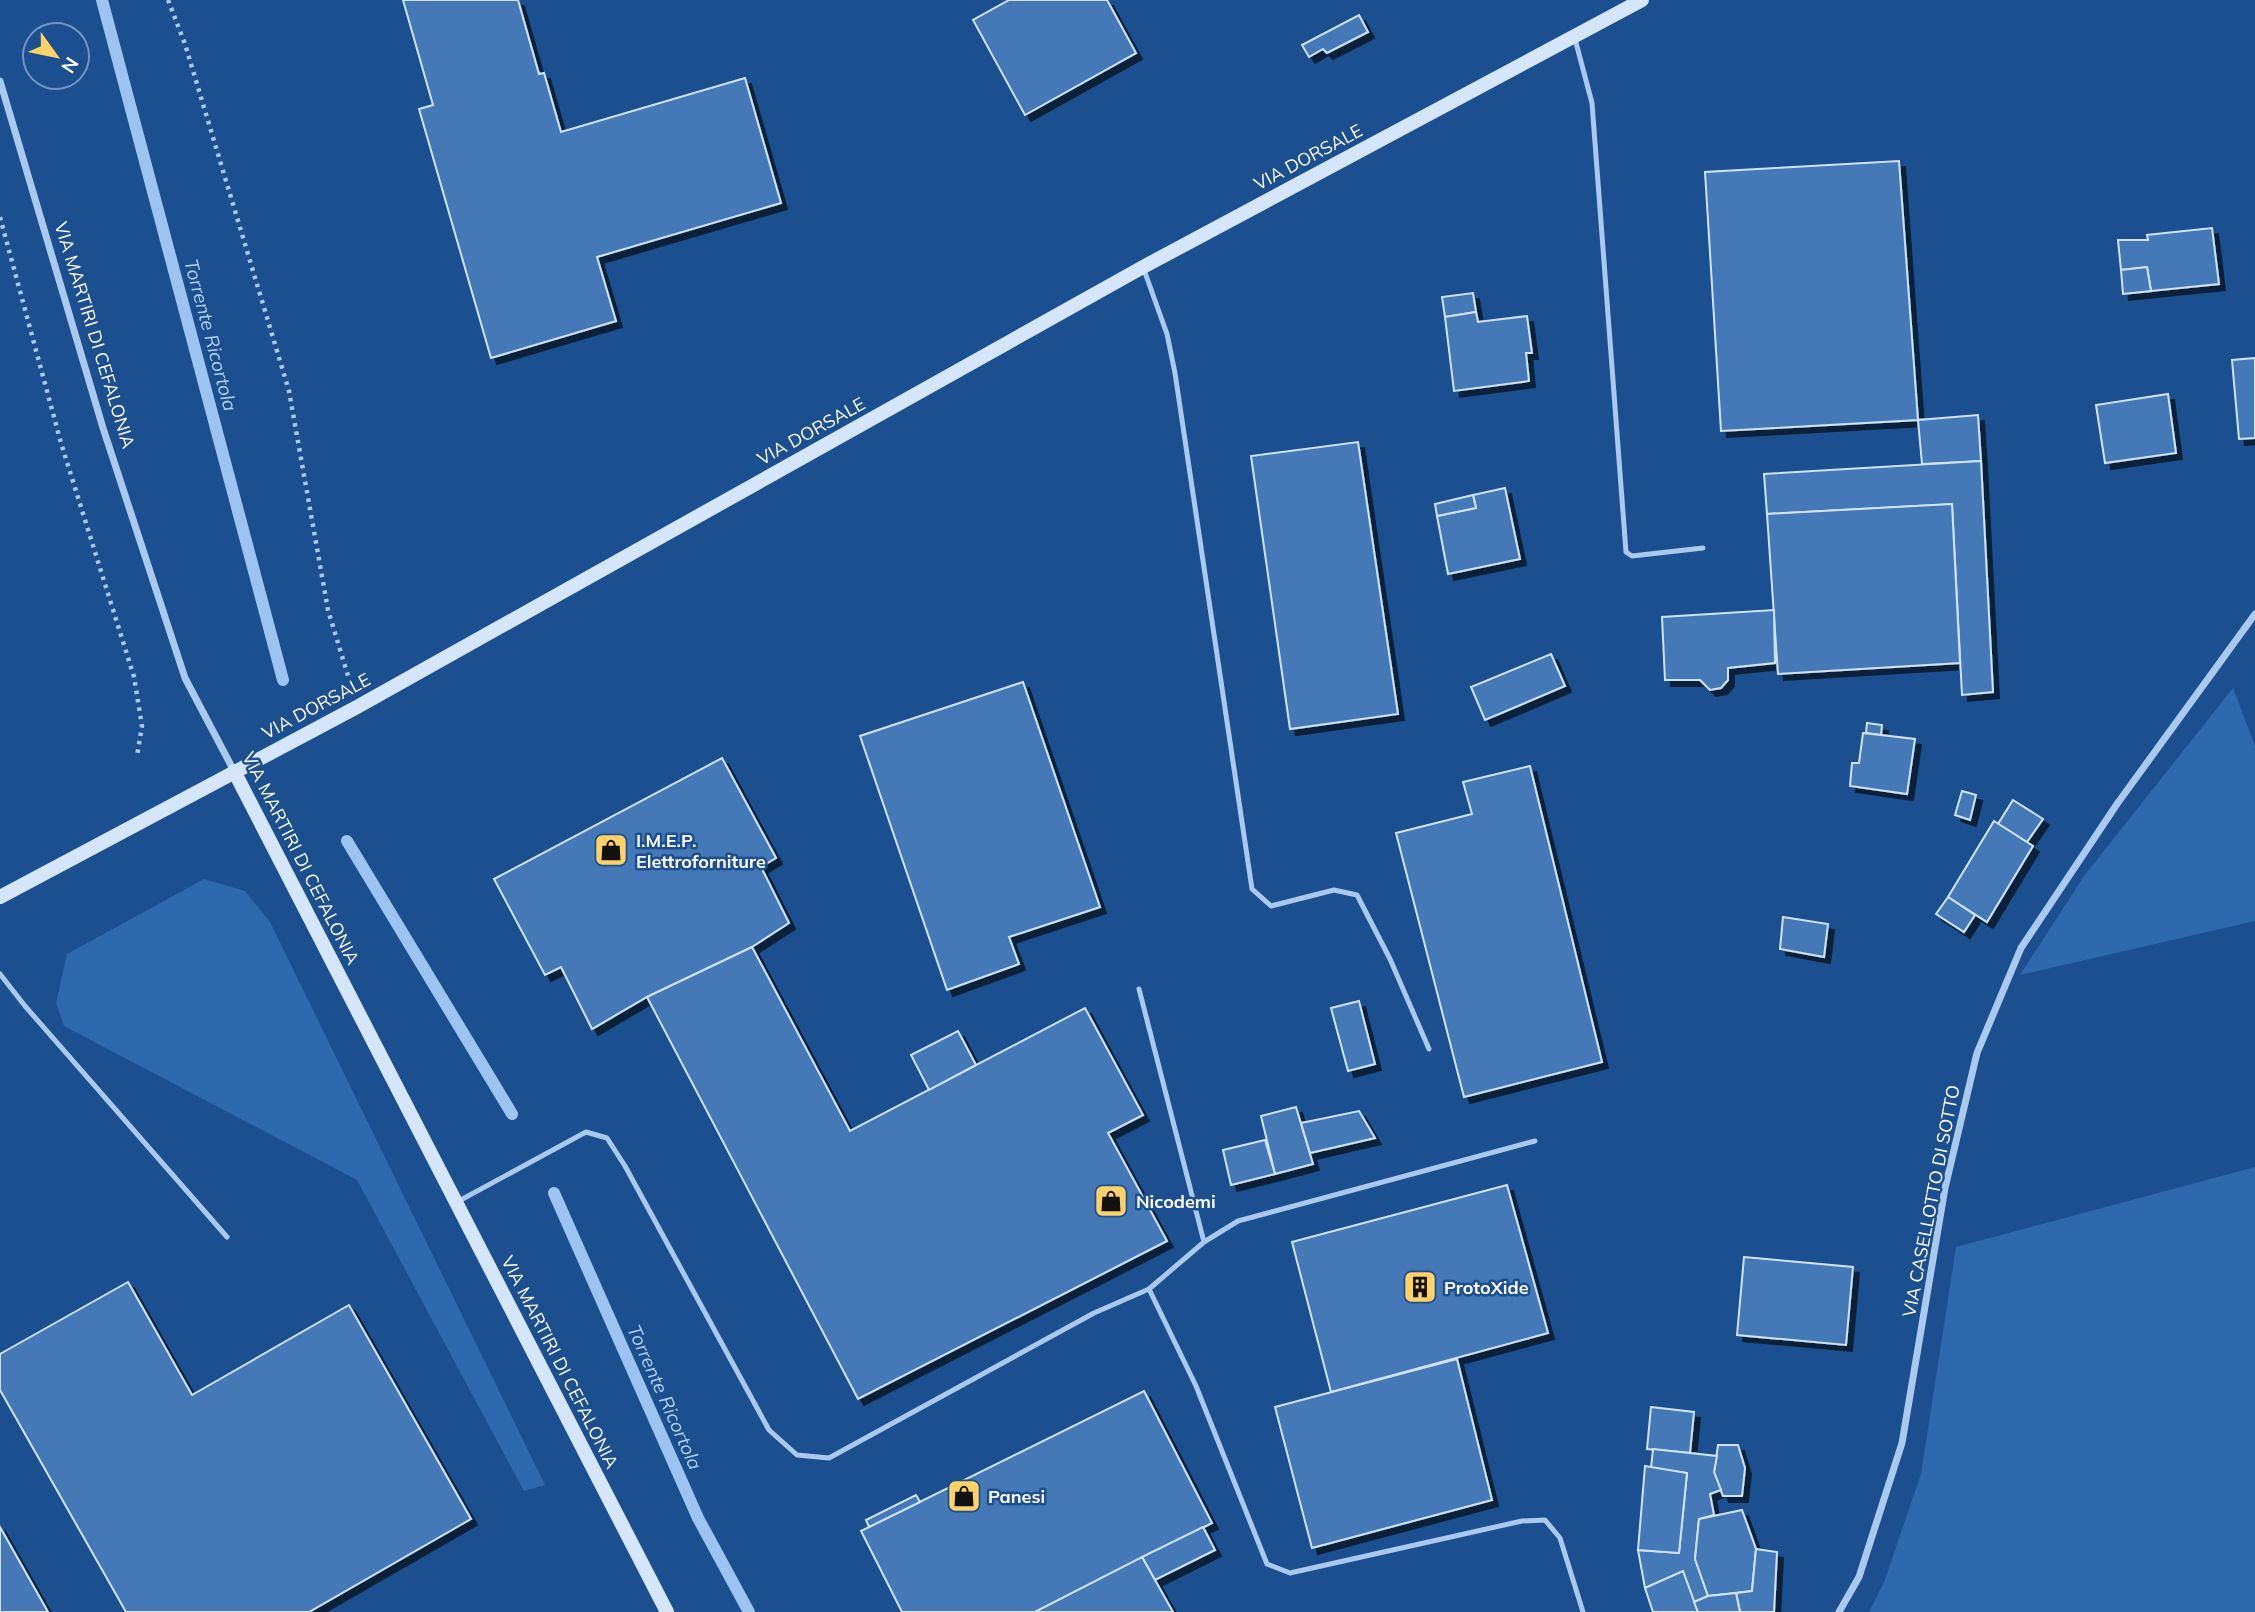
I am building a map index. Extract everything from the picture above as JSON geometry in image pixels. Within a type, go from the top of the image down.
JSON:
[{"type":"street","name":"VIA DORSALE","points":[[0,897],[357,707],[1143,267],[1643,0]]},
{"type":"street","name":"VIA MARTIRI DI CEFALONIA","points":[[0,81],[103,428],[185,678],[667,1612]]},
{"type":"street","name":"VIA CASELLOTTO DI SOTTO","points":[[1839,1612],[1859,1577],[1902,1443],[1945,1188],[1978,1053],[2011,971],[2021,948],[2117,804],[2255,614]]},
{"type":"lane","points":[[1575,36],[1591,103],[1626,552],[1632,556],[1703,548]]},
{"type":"lane","points":[[1143,267],[1167,334],[1175,373],[1252,889],[1271,906],[1334,890],[1357,895],[1390,959],[1429,1049]]},
{"type":"lane","points":[[0,974],[227,1237]]},
{"type":"lane","points":[[1139,989],[1205,1242]]},
{"type":"lane","points":[[457,1202],[586,1132],[607,1138],[625,1166],[769,1430],[797,1455],[829,1458],[1094,1313],[1149,1289],[1205,1242],[1238,1221],[1535,1141]]},
{"type":"lane","points":[[1149,1289],[1196,1386],[1267,1563],[1290,1573],[1522,1521],[1545,1520],[1560,1538],[1583,1612]]},
{"type":"path","points":[[168,0],[186,44],[289,391],[328,610],[357,707]]},
{"type":"path","points":[[0,217],[61,443],[134,677],[142,726],[137,756]]},
{"type":"shaded area","points":[[2233,688],[2255,746],[2255,921],[2020,975],[2084,876]]},
{"type":"shaded area","points":[[204,879],[245,891],[270,922],[545,1485],[524,1491],[357,1180],[64,1026],[56,1003],[67,954]]},
{"type":"shaded area","points":[[2255,1167],[2255,1612],[1869,1612],[1884,1582],[1921,1474],[1956,1247]]},
{"type":"building","points":[[403,0],[518,0],[539,74],[544,73],[561,132],[745,78],[781,203],[597,257],[616,321],[491,358],[419,109],[433,105]]},
{"type":"building","points":[[1009,0],[1107,0],[1136,53],[1025,115],[973,20]]},
{"type":"building","points":[[1359,15],[1368,32],[1327,53],[1323,49],[1309,57],[1302,45]]},
{"type":"building","points":[[1899,161],[1918,420],[1721,431],[1705,172]]},
{"type":"building","points":[[2212,228],[2219,284],[2151,291],[2147,267],[2121,270],[2118,240],[2148,240],[2147,235]]},
{"type":"building","points":[[2147,267],[2151,291],[2123,294],[2121,270]]},
{"type":"building","points":[[1473,293],[1476,312],[1445,317],[1442,297]]},
{"type":"building","points":[[1476,312],[1478,322],[1527,316],[1532,353],[1526,353],[1529,381],[1454,391],[1445,317]]},
{"type":"building","points":[[2255,358],[2255,438],[2239,439],[2232,360]]},
{"type":"building","points":[[2168,394],[2176,453],[2105,463],[2096,405]]},
{"type":"building","points":[[1978,415],[1981,461],[1922,464],[1918,420]]},
{"type":"building","points":[[1358,442],[1398,714],[1290,729],[1251,456]]},
{"type":"building","points":[[1981,461],[1993,692],[1962,695],[1952,504],[1767,514],[1764,474]]},
{"type":"building","points":[[1505,488],[1520,559],[1448,574],[1437,516],[1476,508],[1473,495]]},
{"type":"building","points":[[1473,495],[1476,508],[1437,516],[1435,504]]},
{"type":"building","points":[[1952,504],[1960,663],[1778,674],[1767,514]]},
{"type":"building","points":[[1774,610],[1775,663],[1728,668],[1728,680],[1721,688],[1710,690],[1700,680],[1665,680],[1662,617]]},
{"type":"building","points":[[1551,654],[1565,686],[1485,720],[1471,687]]},
{"type":"building","points":[[1023,682],[1100,907],[1009,937],[1019,964],[947,990],[860,736]]},
{"type":"building","points":[[1867,723],[1882,725],[1881,735],[1866,733]]},
{"type":"building","points":[[1863,733],[1915,739],[1907,794],[1850,786],[1852,763],[1859,763]]},
{"type":"building","points":[[722,758],[776,858],[761,867],[789,923],[752,947],[647,997],[592,1029],[561,967],[545,975],[494,879]]},
{"type":"building","points":[[1530,766],[1602,1062],[1464,1097],[1396,833],[1472,814],[1463,782]]},
{"type":"building","points":[[1962,791],[1976,795],[1970,820],[1955,815]]},
{"type":"building","points":[[2013,800],[2043,819],[2027,842],[1998,824]]},
{"type":"building","points":[[1994,821],[2033,846],[1987,922],[1948,897]]},
{"type":"building","points":[[1948,897],[1975,915],[1964,932],[1936,914]]},
{"type":"building","points":[[1783,917],[1828,924],[1824,957],[1780,949]]},
{"type":"building","points":[[752,947],[850,1131],[1085,1008],[1143,1115],[1108,1133],[1167,1241],[858,1399],[647,997]]},
{"type":"building","points":[[1359,1001],[1375,1064],[1348,1071],[1331,1008]]},
{"type":"building","points":[[958,1031],[976,1065],[929,1090],[911,1055]]},
{"type":"building","points":[[1296,1107],[1313,1164],[1275,1174],[1261,1116]]},
{"type":"building","points":[[1359,1111],[1375,1138],[1310,1153],[1301,1123]]},
{"type":"building","points":[[1265,1140],[1275,1174],[1231,1185],[1223,1150]]},
{"type":"building","name":"ProtoXide","points":[[1507,1185],[1548,1333],[1331,1392],[1292,1242]]},
{"type":"building","points":[[1744,1257],[1853,1267],[1846,1345],[1737,1335]]},
{"type":"building","points":[[128,1282],[192,1395],[349,1305],[471,1519],[309,1612],[126,1612],[0,1390],[0,1354]]},
{"type":"building","points":[[1457,1359],[1492,1500],[1312,1548],[1275,1407]]},
{"type":"building","points":[[1144,1391],[1212,1523],[1035,1612],[902,1612],[861,1531]]},
{"type":"building","points":[[1651,1407],[1694,1412],[1690,1453],[1647,1449]]},
{"type":"building","points":[[1718,1445],[1738,1445],[1745,1468],[1742,1496],[1723,1496],[1714,1472]]},
{"type":"building","points":[[1653,1449],[1717,1456],[1714,1472],[1721,1490],[1710,1494],[1714,1515],[1699,1519],[1695,1559],[1708,1596],[1694,1602],[1683,1571],[1645,1588],[1638,1550],[1679,1553],[1687,1473],[1651,1468]]},
{"type":"building","points":[[1645,1466],[1687,1473],[1679,1553],[1638,1550]]},
{"type":"building","points":[[916,1495],[920,1502],[869,1527],[866,1520]]},
{"type":"building","points":[[1742,1510],[1756,1549],[1752,1591],[1708,1596],[1695,1559],[1699,1519]]},
{"type":"building","points":[[0,1527],[48,1612],[0,1612]]},
{"type":"building","points":[[1203,1527],[1215,1550],[1155,1580],[1142,1557]]},
{"type":"building","points":[[1756,1549],[1777,1552],[1774,1612],[1740,1612],[1736,1593],[1752,1591]]},
{"type":"building","points":[[1142,1557],[1173,1612],[1035,1612]]},
{"type":"building","points":[[1683,1571],[1698,1612],[1653,1612],[1645,1588]]},
{"type":"building","points":[[1736,1593],[1740,1612],[1698,1612],[1694,1602],[1708,1596]]},
{"type":"waterway","name":"Torrente Ricortola","points":[[102,0],[283,680]]},
{"type":"waterway","name":"Torrente Ricortola","points":[[347,841],[512,1114]]},
{"type":"waterway","name":"Torrente Ricortola","points":[[554,1193],[698,1518],[749,1612]]},
{"type":"place","name":"I.M.E.P. Elettroforniture","points":[[611,850]]},
{"type":"place","name":"Nicodemi","points":[[1111,1201]]},
{"type":"place","name":"ProtoXide","points":[[1420,1287]]},
{"type":"place","name":"Panesi","points":[[964,1496]]}]
